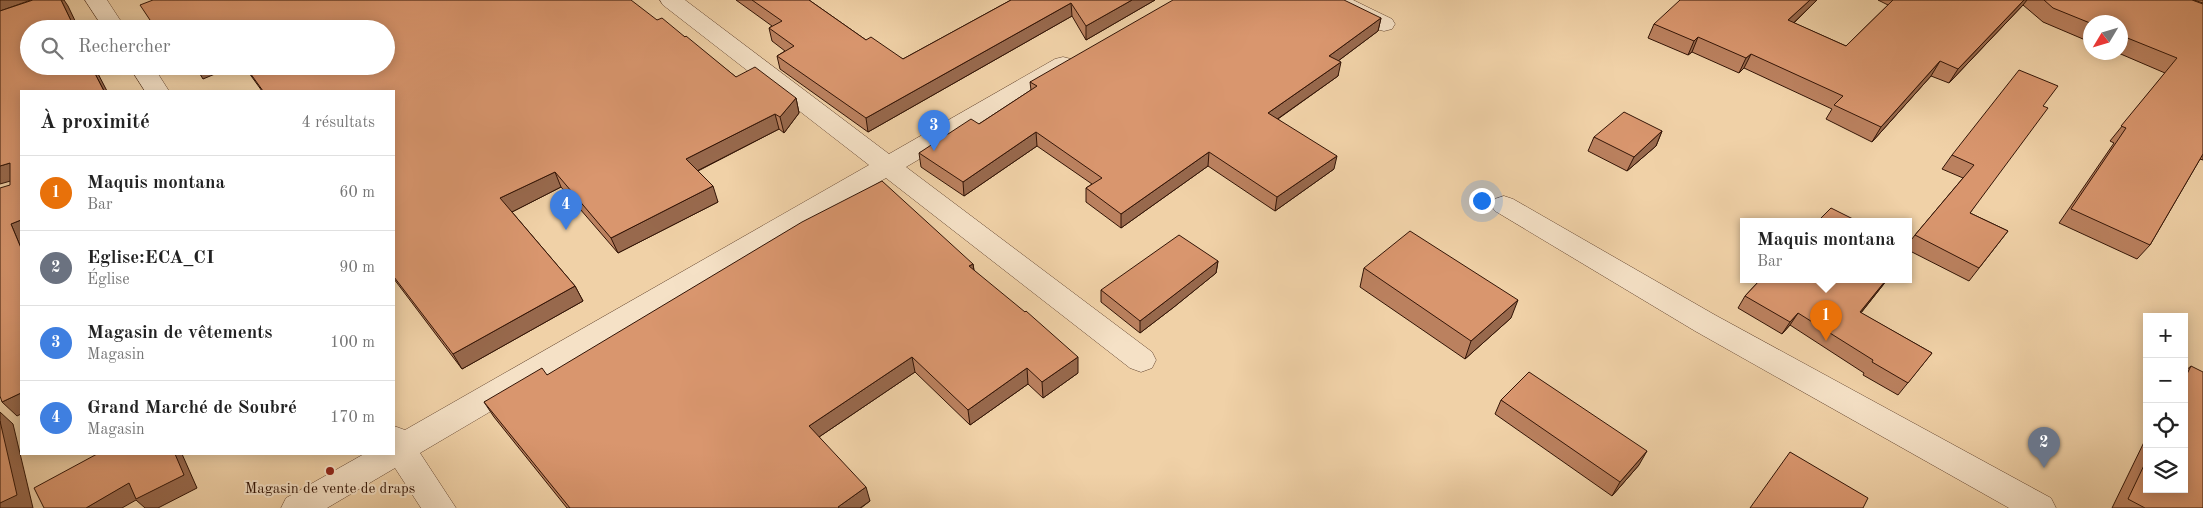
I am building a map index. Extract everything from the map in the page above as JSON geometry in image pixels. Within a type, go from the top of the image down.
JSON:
[{"type":"street","points":[[96,0],[109,20]]},
{"type":"street","points":[[671,0],[1141,360]]},
{"type":"street","points":[[1336,0],[1384,24]]},
{"type":"street","points":[[439,508],[395,449],[1082,54]]},
{"type":"street","points":[[146,75],[156,90]]},
{"type":"street","points":[[1504,205],[1705,323],[2039,508]]},
{"type":"street","points":[[298,508],[385,455]]},
{"type":"building","points":[[33,0],[61,0],[71,20],[20,20],[20,75],[96,75],[103,90],[20,90],[20,220],[11,224],[20,246],[20,393],[2,402],[0,396],[0,188],[10,185],[10,163],[0,166],[0,11]]},
{"type":"building","points":[[153,0],[631,0],[657,20],[662,18],[736,77],[755,67],[796,98],[780,117],[775,114],[686,159],[713,186],[611,238],[555,172],[500,198],[575,286],[453,354],[395,278],[395,90],[262,90],[251,75],[395,75],[395,20],[150,20],[140,5]]},
{"type":"building","points":[[752,0],[809,0],[866,40],[871,37],[903,59],[1011,0],[1132,0],[1086,26],[1071,3],[866,118],[777,56],[794,46],[769,28],[782,21]]},
{"type":"building","points":[[1173,0],[1344,0],[1381,18],[1329,56],[1341,62],[1268,113],[1337,156],[1277,197],[1209,152],[1121,214],[1086,188],[1102,178],[1036,132],[963,182],[919,153],[971,119],[979,124],[1037,86],[1030,82]]},
{"type":"building","points":[[1680,0],[1810,0],[1788,20],[1846,46],[1893,0],[2024,0],[1958,69],[1940,61],[1881,127],[1834,105],[1843,96],[1751,54],[1746,58],[1698,37],[1694,41],[1654,24]]},
{"type":"building","points":[[2044,0],[2192,0],[2203,4],[2203,154],[2150,245],[2071,209],[2126,128],[2121,126],[2177,58],[2128,38],[2128,15],[2083,15],[2083,20],[2053,8]]},
{"type":"building","points":[[2019,70],[2058,86],[2043,106],[2048,108],[1970,213],[2008,231],[1979,268],[1915,235],[1974,165],[1952,155]]},
{"type":"building","points":[[1624,112],[1662,131],[1634,157],[1594,137]]},
{"type":"building","points":[[882,181],[973,264],[969,266],[1026,311],[1078,357],[1042,382],[1027,368],[968,410],[912,357],[809,426],[866,487],[839,508],[570,508],[484,402],[542,368],[547,375],[802,222]]},
{"type":"building","points":[[1831,208],[1851,218],[1821,218]]},
{"type":"building","points":[[1410,231],[1518,300],[1471,341],[1364,268]]},
{"type":"building","points":[[1179,235],[1218,261],[1140,321],[1101,290]]},
{"type":"building","points":[[1757,283],[1884,283],[1860,312],[1932,353],[1908,383],[1872,362],[1873,360],[1798,313],[1790,322],[1745,296]]},
{"type":"building","points":[[2191,366],[2203,372],[2203,508],[2145,508],[2128,499],[2143,467],[2143,493],[2188,493],[2188,372]]},
{"type":"building","points":[[1529,372],[1647,451],[1620,482],[1501,400]]},
{"type":"building","points":[[0,421],[17,495],[0,503]]},
{"type":"building","points":[[1790,452],[1868,498],[1863,508],[1750,508]]},
{"type":"building","points":[[95,455],[175,455],[184,475],[136,499],[129,483],[86,508],[44,508],[34,488]]},
{"type":"place","name":"Magasin de vêtements","points":[[934,151]]},
{"type":"place","name":"Grand Marché de Soubré","points":[[566,230]]},
{"type":"place","name":"Maquis montana","points":[[1826,341]]},
{"type":"place","name":"Eglise:ECA_CI","points":[[2044,468]]},
{"type":"place","name":"Magasin de vente de draps","points":[[330,471]]}]
